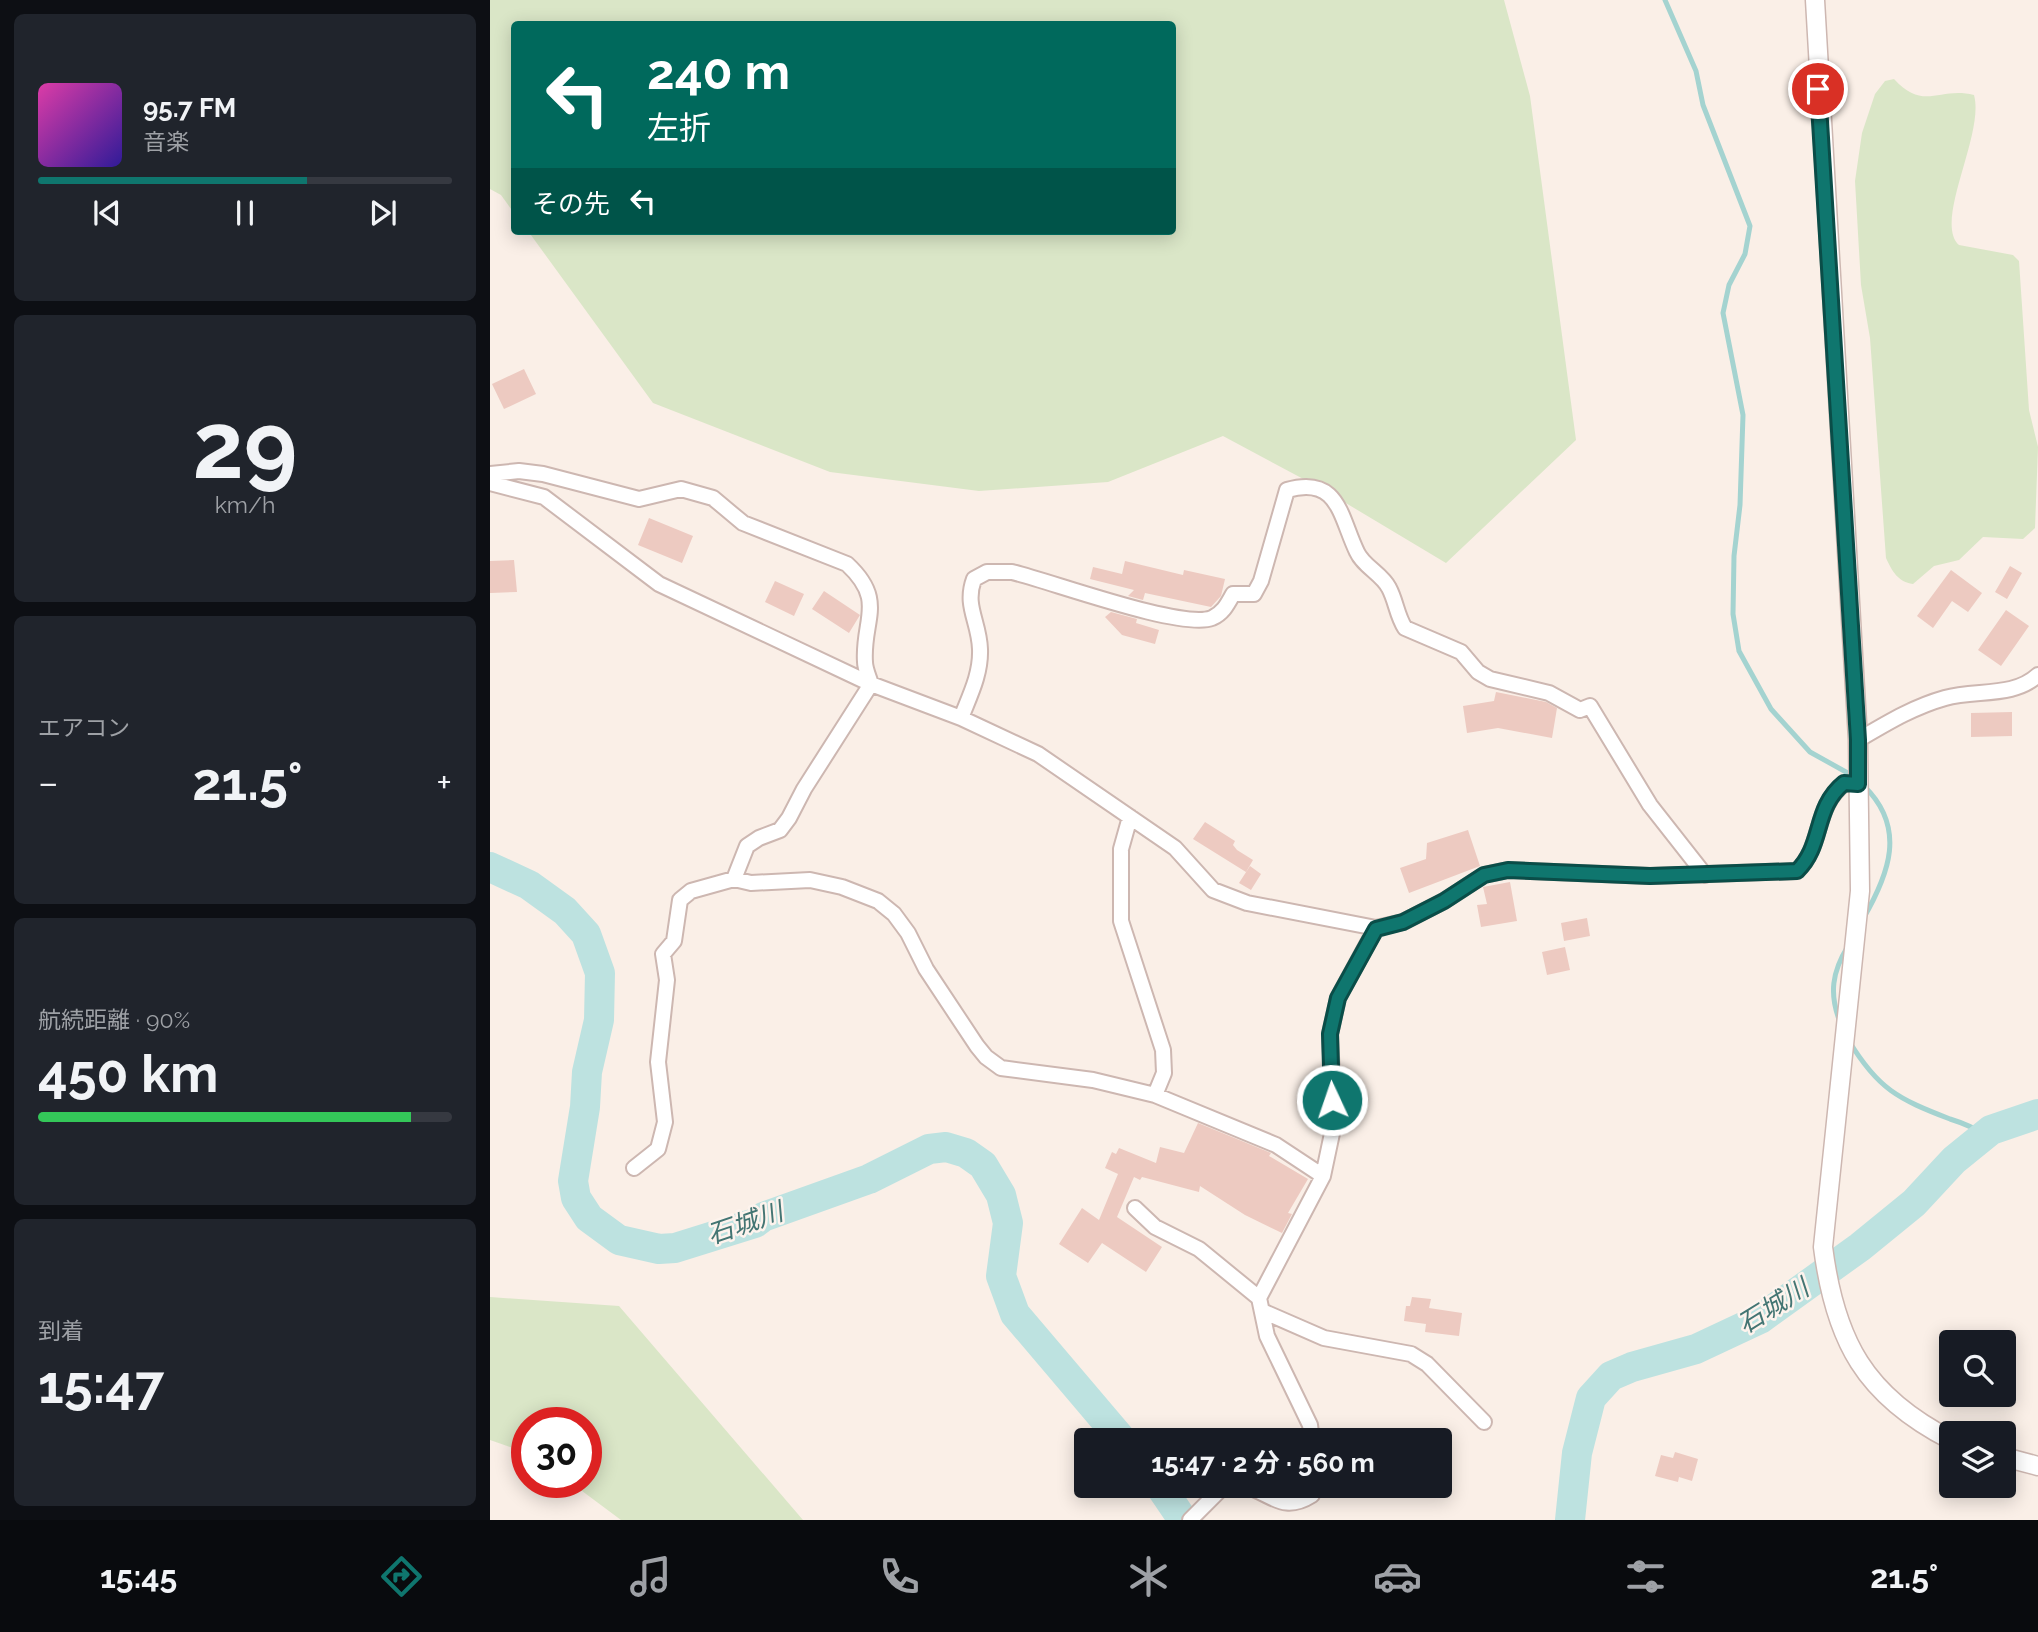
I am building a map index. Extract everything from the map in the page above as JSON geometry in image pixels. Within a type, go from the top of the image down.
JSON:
[{"type":"street","points":[[1815,0],[1858,740],[1860,891],[1823,1247],[1829,1294],[1840,1327],[1867,1376],[1914,1421],[1939,1434]]},
{"type":"street","points":[[490,474],[519,471],[543,474],[639,499],[681,489],[713,498],[743,523],[847,564],[858,574],[867,590],[871,616],[864,663],[871,684]]},
{"type":"street","points":[[490,483],[544,497],[659,584],[871,684],[961,718],[1038,754],[1175,848],[1213,890],[1247,903],[1376,929],[1403,922],[1444,901],[1484,875],[1508,870],[1705,875],[1797,871],[1810,859],[1831,796],[1844,783],[1858,784]]},
{"type":"street","points":[[961,718],[978,675],[980,649],[968,597],[974,579],[987,572],[1012,572],[1170,618],[1209,619],[1223,611],[1233,594],[1254,594],[1261,580],[1287,490],[1324,490],[1338,505],[1357,554],[1389,587],[1405,628],[1461,652],[1478,672],[1490,679],[1549,693],[1580,710],[1590,706],[1650,805],[1705,875]]},
{"type":"street","points":[[1858,740],[1904,713],[1948,697],[2015,688],[2038,675]]},
{"type":"street","points":[[734,879],[747,846],[780,830],[789,818],[804,789],[871,684]]},
{"type":"street","points":[[1130,817],[1121,849],[1121,921],[1163,1049],[1164,1073],[1155,1095]]},
{"type":"street","points":[[635,1168],[658,1149],[665,1122],[657,1062],[667,980],[663,954],[674,941],[680,900],[691,891],[734,879],[751,883],[810,880],[842,887],[878,901],[894,914],[908,933],[926,969],[977,1046],[1001,1068],[1093,1080],[1155,1095],[1276,1145],[1323,1176]]},
{"type":"street","points":[[1310,1428],[1267,1336],[1260,1305],[1323,1176],[1334,1124],[1330,1034],[1338,998],[1376,929]]},
{"type":"street","points":[[1135,1208],[1155,1227],[1199,1249],[1260,1305],[1324,1338],[1411,1354],[1427,1364],[1483,1422]]},
{"type":"street","points":[[2016,1460],[2038,1466]]},
{"type":"street","points":[[1190,1520],[1211,1498]]},
{"type":"street","points":[[1274,1498],[1286,1505],[1300,1503],[1309,1498]]},
{"type":"green space","points":[[490,0],[1504,0],[1530,96],[1576,440],[1446,563],[1324,490],[1223,436],[1108,482],[979,491],[830,472],[653,403],[531,235],[1176,235],[1176,21],[511,21],[511,209],[501,195],[490,189]]},
{"type":"green space","points":[[1894,79],[1905,89],[1923,96],[1951,93],[1974,95],[1973,132],[1955,198],[1953,234],[1959,245],[2013,255],[2019,261],[2029,410],[2038,447],[2035,528],[2023,539],[1983,537],[1959,560],[1934,566],[1913,584],[1896,575],[1886,558],[1870,338],[1861,285],[1855,181],[1862,133],[1875,94],[1885,81]]},
{"type":"green space","points":[[490,1297],[619,1306],[803,1520],[621,1520],[591,1498],[602,1498],[602,1407],[511,1407],[511,1447],[490,1440]]},
{"type":"building","points":[[524,369],[536,394],[504,409],[492,384]]},
{"type":"building","points":[[649,518],[693,536],[682,563],[638,545]]},
{"type":"building","points":[[514,560],[517,592],[490,593],[490,561]]},
{"type":"building","points":[[1125,561],[1183,575],[1184,570],[1225,579],[1221,596],[1211,607],[1145,593],[1143,600],[1128,596],[1134,590],[1090,579],[1093,567],[1122,574]]},
{"type":"building","points":[[2010,566],[2022,573],[2007,599],[1995,592]]},
{"type":"building","points":[[1951,570],[1982,593],[1968,612],[1952,601],[1933,628],[1917,616]]},
{"type":"building","points":[[775,581],[804,594],[794,616],[765,602]]},
{"type":"building","points":[[824,591],[860,615],[849,633],[812,609]]},
{"type":"building","points":[[2006,610],[2029,626],[2001,666],[1978,650]]},
{"type":"building","points":[[1111,612],[1137,619],[1136,623],[1159,630],[1155,644],[1122,635],[1105,617]]},
{"type":"building","points":[[1496,692],[1546,702],[1557,708],[1552,738],[1498,728],[1467,733],[1463,706],[1494,701]]},
{"type":"building","points":[[2012,712],[2012,736],[1971,737],[1971,713]]},
{"type":"building","points":[[1205,822],[1235,841],[1233,845],[1237,850],[1253,860],[1246,872],[1193,839]]},
{"type":"building","points":[[1468,830],[1480,866],[1409,893],[1400,868],[1426,859],[1427,843]]},
{"type":"building","points":[[1250,866],[1261,874],[1251,890],[1239,883]]},
{"type":"building","points":[[1510,882],[1517,921],[1481,927],[1477,905],[1487,904],[1483,887]]},
{"type":"building","points":[[1587,918],[1590,936],[1564,941],[1561,923]]},
{"type":"building","points":[[1565,947],[1570,970],[1547,975],[1542,952]]},
{"type":"building","points":[[1198,1123],[1271,1153],[1269,1156],[1308,1179],[1288,1213],[1292,1214],[1282,1233],[1245,1215],[1200,1186],[1199,1192],[1134,1177],[1117,1217],[1162,1247],[1146,1272],[1102,1243],[1088,1263],[1059,1244],[1082,1208],[1099,1220],[1118,1174],[1105,1168],[1112,1152],[1116,1154],[1119,1148],[1156,1163],[1160,1147],[1184,1153]]},
{"type":"building","points":[[1412,1297],[1431,1299],[1429,1308],[1462,1313],[1459,1336],[1425,1332],[1426,1324],[1404,1321],[1406,1306],[1410,1306]]},
{"type":"building","points":[[1675,1452],[1698,1459],[1692,1481],[1679,1477],[1678,1482],[1655,1476],[1661,1455],[1673,1458]]},
{"type":"waterway","points":[[1665,0],[1696,71],[1703,105],[1750,226],[1745,254],[1729,285],[1723,313],[1743,415],[1733,614],[1739,651],[1771,709],[1810,752],[1855,777]]},
{"type":"waterway","points":[[1863,919],[1880,885],[1889,851],[1886,818],[1864,786]]},
{"type":"waterway","name":"石城川","points":[[490,867],[529,885],[565,911],[586,934],[600,973],[599,1020],[587,1072],[585,1107],[573,1181],[576,1198],[589,1218],[619,1240],[659,1249],[675,1248],[755,1223],[763,1217],[869,1179],[929,1149],[946,1147],[966,1153],[983,1165],[1001,1195],[1008,1223],[1001,1276],[1015,1314],[1112,1428]]},
{"type":"waterway","points":[[1840,1022],[1834,1002],[1834,983],[1838,965],[1848,946]]},
{"type":"waterway","points":[[1849,1041],[1870,1071],[1891,1091],[1985,1135]]},
{"type":"waterway","name":"石城川","points":[[1570,1520],[1577,1453],[1591,1398],[1611,1376],[1632,1367],[1696,1349],[1760,1319],[1860,1247],[1914,1203],[1954,1160],[1991,1130],[2038,1114]]},
{"type":"waterway","name":"石城川","points":[[1168,1498],[1183,1520]]},
{"type":"route","points":[[1332,1100],[1330,1034],[1338,998],[1376,929],[1403,922],[1444,901],[1484,875],[1508,870],[1650,876],[1797,871],[1810,859],[1819,824],[1831,796],[1844,783],[1858,784],[1858,740],[1818,89]]}]
